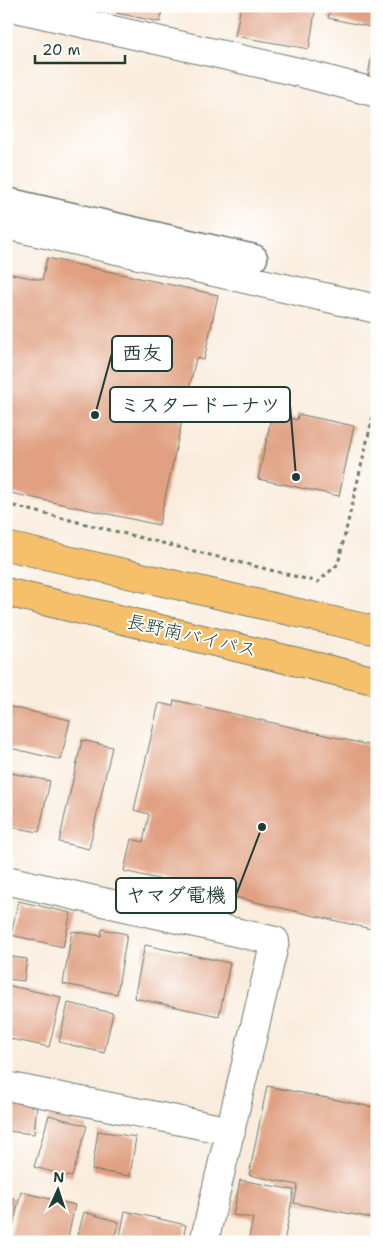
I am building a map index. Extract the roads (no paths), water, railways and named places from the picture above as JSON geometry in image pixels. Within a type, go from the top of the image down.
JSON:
[{"type":"highway","points":[[6,546],[377,630]]},
{"type":"highway","name":"長野南バイパス","points":[[6,592],[377,681]]},
{"type":"street","points":[[7,6],[377,92]]},
{"type":"street","points":[[6,201],[254,258]]},
{"type":"street","points":[[6,225],[377,309]]},
{"type":"street","points":[[6,880],[275,941],[204,1242]]},
{"type":"street","points":[[6,1086],[231,1131]]},
{"type":"place","name":"西友","points":[[95,415]]},
{"type":"place","name":"ミスタードーナツ","points":[[296,477]]},
{"type":"place","name":"ヤマダ電機","points":[[262,827]]}]
